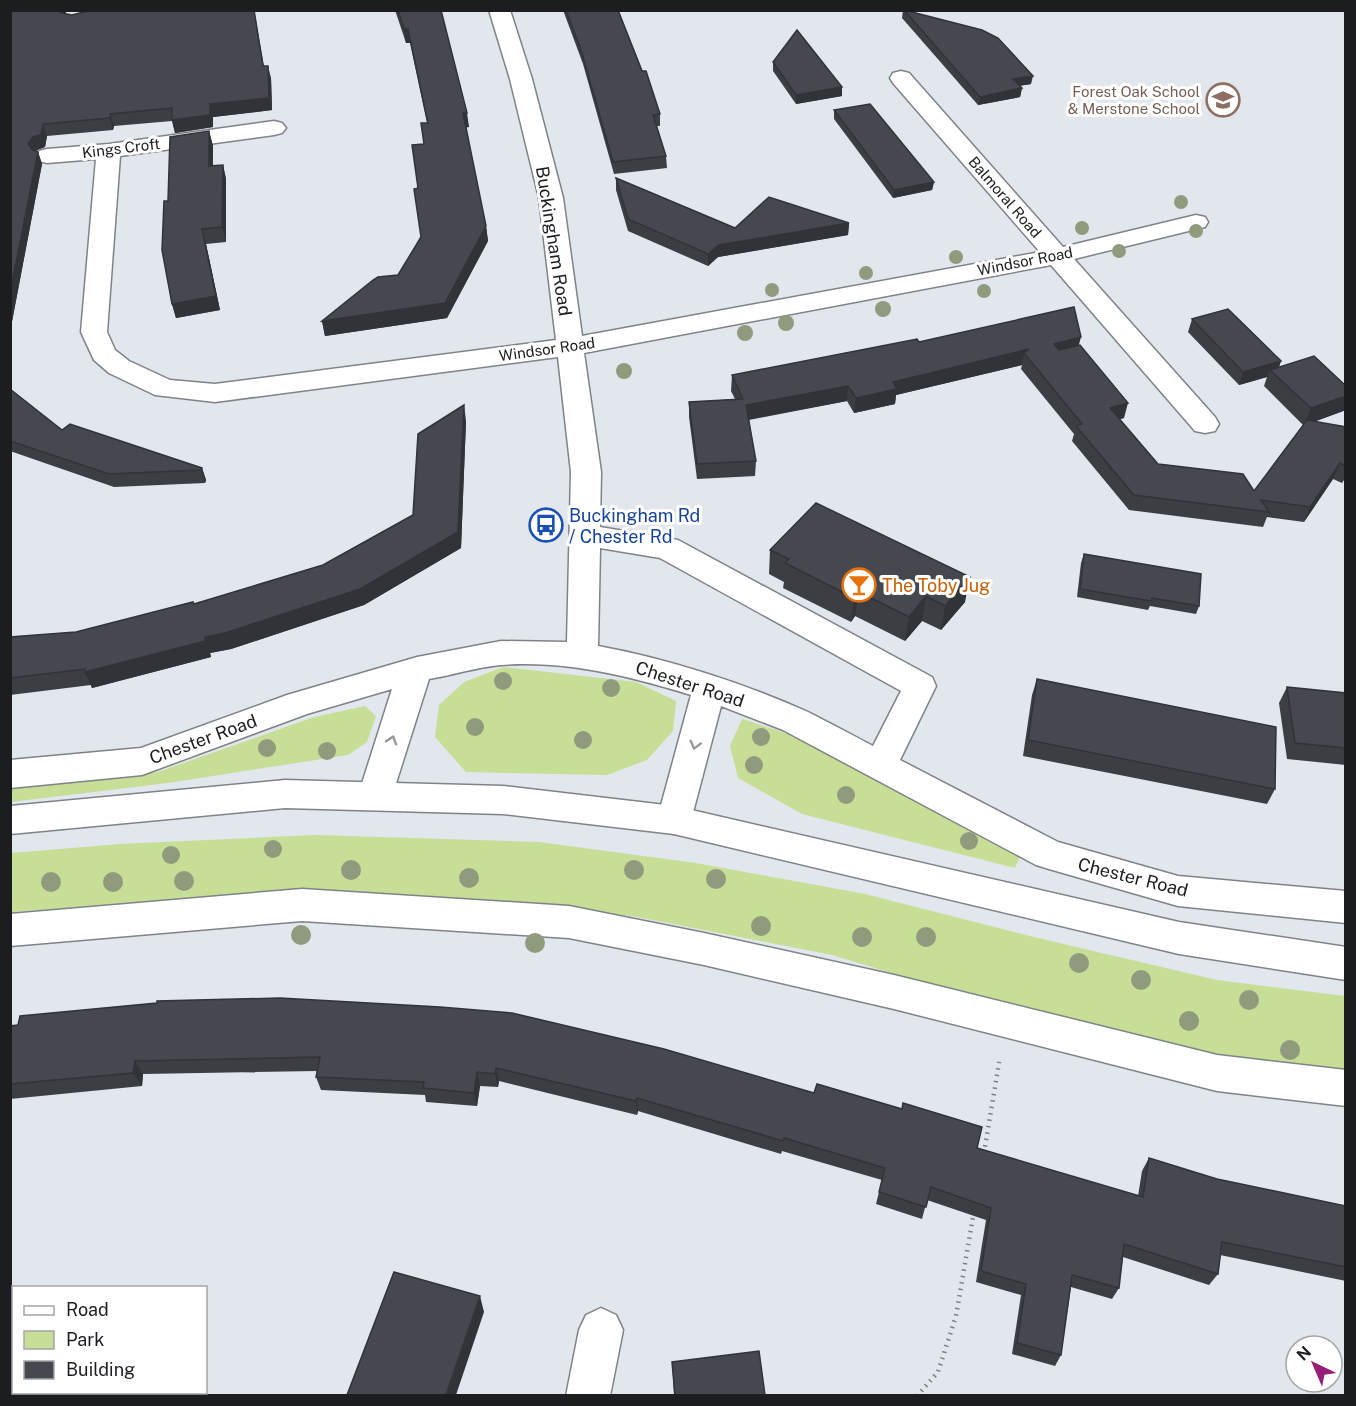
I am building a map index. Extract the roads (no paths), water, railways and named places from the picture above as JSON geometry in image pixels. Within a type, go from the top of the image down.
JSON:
[{"type":"street","name":"Buckingham Road","points":[[499,10],[521,79],[551,198],[586,472],[583,641],[580,655]]},
{"type":"street","name":"Balmoral Road","points":[[901,78],[1205,424]]},
{"type":"street","name":"Kings Croft","points":[[47,156],[109,151],[274,128]]},
{"type":"street","name":"Windsor Road","points":[[109,151],[94,332],[104,354],[119,367],[165,389],[215,393],[569,347],[1057,256],[1196,222]]},
{"type":"street","points":[[585,535],[667,548],[920,686],[881,765]]},
{"type":"street","name":"Chester Road","points":[[10,774],[142,761],[299,704],[417,669],[501,653],[580,655],[634,665],[710,688],[795,720],[1049,854],[1178,891],[1346,907]]},
{"type":"street","points":[[375,796],[407,692],[417,669]]},
{"type":"street","points":[[674,820],[710,688]]},
{"type":"street","points":[[10,820],[285,795],[503,800],[674,820],[1179,938],[1346,964]]},
{"type":"street","points":[[10,930],[302,904],[569,922],[716,951],[1218,1073],[1346,1088]]},
{"type":"street","points":[[588,1395],[602,1330]]},
{"type":"place","name":"Forest Oak School & Merstone School","points":[[1223,100]]},
{"type":"place","name":"Buckingham Rd / Chester Rd","points":[[546,525]]},
{"type":"place","name":"The Toby Jug","points":[[859,585]]}]
